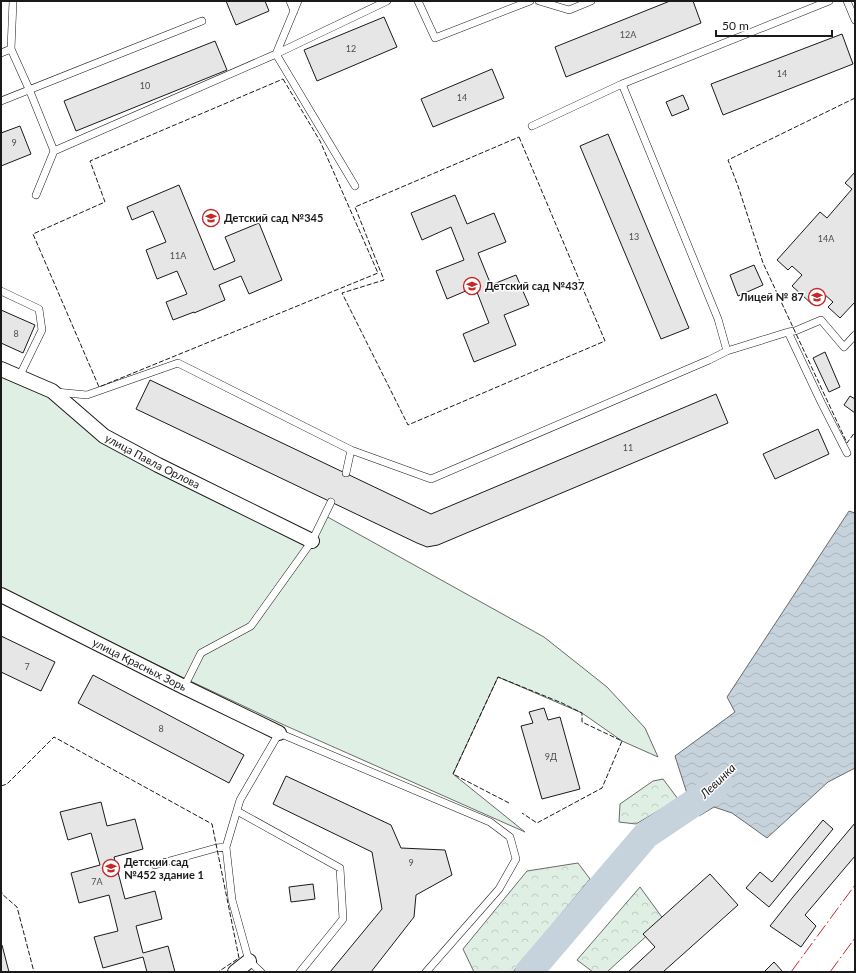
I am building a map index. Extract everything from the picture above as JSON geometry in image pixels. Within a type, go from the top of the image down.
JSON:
[{"type":"street","name":"улица Павла Орлова","points":[[1,369],[52,391],[104,436],[158,465],[312,541]]},
{"type":"street","name":"улица Красных Зорь","points":[[1,595],[279,733]]},
{"type":"street","points":[[235,972],[249,961]]},
{"type":"lane","points":[[13,1],[11,49],[54,151]]},
{"type":"lane","points":[[290,1],[294,11]]},
{"type":"lane","points":[[276,54],[298,1]]},
{"type":"lane","points":[[36,195],[54,151],[276,54],[387,1]]},
{"type":"lane","points":[[418,1],[435,38],[530,1]]},
{"type":"lane","points":[[539,1],[569,10],[591,1]]},
{"type":"lane","points":[[532,126],[622,84],[829,1]]},
{"type":"lane","points":[[847,1],[855,20]]},
{"type":"lane","points":[[1,101],[202,21]]},
{"type":"lane","points":[[1,53],[11,49]]},
{"type":"lane","points":[[276,54],[355,186]]},
{"type":"lane","points":[[622,84],[715,312],[727,351]]},
{"type":"lane","points":[[1,291],[39,309],[42,330],[20,377]]},
{"type":"lane","points":[[52,391],[87,395],[178,363],[351,450],[431,479],[710,360],[727,351],[795,331],[821,320],[844,347],[855,335]]},
{"type":"lane","points":[[788,332],[847,453]]},
{"type":"lane","points":[[346,473],[351,450]]},
{"type":"lane","points":[[184,687],[201,653],[251,626],[312,541],[331,502]]},
{"type":"lane","points":[[261,972],[249,961],[232,900],[226,847],[240,800],[279,733],[490,822],[510,837],[516,859],[499,889],[426,972]]},
{"type":"lane","points":[[237,811],[340,868],[344,919],[300,972]]},
{"type":"lane","points":[[155,865],[216,848],[226,847]]},
{"type":"green space","points":[[1,369],[52,391],[104,436],[312,541],[324,515],[544,637],[607,687],[645,728],[658,757],[622,741],[582,713],[498,677],[453,774],[525,832],[284,725],[188,680],[1,588]]},
{"type":"green space","points":[[663,779],[678,799],[636,824],[619,822],[620,804],[653,781]]},
{"type":"green space","points":[[578,863],[590,879],[513,972],[474,972],[463,949],[527,871]]},
{"type":"green space","points":[[640,887],[664,920],[607,972],[593,972],[577,960]]},
{"type":"water","points":[[849,511],[855,513],[855,768],[828,782],[767,838],[732,813],[714,807],[699,816],[691,806],[675,756],[735,712],[727,697]]},
{"type":"building","points":[[226,1],[265,1],[269,11],[236,25]]},
{"type":"building","points":[[670,1],[693,1],[701,23],[566,77],[555,47]]},
{"type":"building","points":[[384,17],[397,47],[317,81],[304,50]]},
{"type":"building","points":[[842,34],[853,64],[723,115],[711,84]]},
{"type":"building","points":[[215,41],[227,70],[76,131],[64,101]]},
{"type":"building","points":[[492,69],[504,98],[433,127],[421,99]]},
{"type":"building","points":[[683,95],[689,109],[672,116],[666,102]]},
{"type":"building","points":[[20,126],[31,154],[1,166],[1,133]]},
{"type":"building","points":[[608,134],[689,328],[661,339],[580,146]]},
{"type":"building","points":[[855,172],[855,302],[840,318],[828,307],[833,302],[823,293],[813,305],[792,286],[802,275],[792,266],[788,270],[777,260],[820,212],[827,218],[852,189],[845,183]]},
{"type":"building","points":[[179,185],[214,270],[235,261],[225,237],[259,223],[282,280],[249,294],[241,276],[219,285],[225,300],[173,320],[166,302],[187,294],[177,271],[157,279],[146,250],[166,242],[153,211],[132,220],[127,207]]},
{"type":"building","points":[[455,195],[467,224],[494,213],[506,242],[478,253],[491,285],[516,275],[529,305],[504,315],[516,345],[474,362],[463,334],[489,323],[475,287],[447,299],[436,271],[464,260],[451,227],[422,240],[411,213]]},
{"type":"building","points":[[754,265],[763,285],[738,296],[730,275]]},
{"type":"building","points":[[1,310],[35,325],[23,353],[1,343]]},
{"type":"building","points":[[825,352],[840,387],[829,392],[813,358]]},
{"type":"building","points":[[150,380],[431,514],[716,394],[728,423],[438,545],[427,547],[136,409]]},
{"type":"building","points":[[850,396],[855,399],[855,413],[844,405]]},
{"type":"building","points":[[818,429],[829,454],[775,479],[763,454]]},
{"type":"building","points":[[1,636],[55,662],[41,691],[1,672]]},
{"type":"building","points":[[93,675],[244,755],[229,783],[78,703]]},
{"type":"building","points":[[544,708],[548,720],[560,717],[580,789],[542,799],[521,726],[533,723],[529,712]]},
{"type":"building","points":[[286,776],[391,825],[401,848],[445,850],[452,875],[416,895],[414,917],[371,972],[330,972],[382,909],[372,852],[273,804]]},
{"type":"building","points":[[101,802],[107,826],[135,819],[143,849],[114,857],[125,899],[155,891],[162,919],[136,926],[143,953],[168,946],[175,972],[147,972],[143,957],[103,968],[94,937],[118,931],[109,895],[79,903],[71,873],[100,865],[91,833],[68,840],[60,812]]},
{"type":"building","points":[[823,820],[833,829],[769,907],[746,888],[760,872],[772,882]]},
{"type":"building","points":[[855,823],[855,856],[805,915],[816,926],[801,947],[770,926]]},
{"type":"building","points":[[710,874],[738,905],[663,972],[628,972],[655,947],[643,934]]},
{"type":"building","points":[[313,884],[315,899],[291,902],[289,887]]},
{"type":"building","points":[[2,945],[9,972],[1,972]]},
{"type":"building","points":[[774,962],[783,972],[764,972]]},
{"type":"waterway","name":"Левинка","points":[[529,972],[646,835],[707,794],[719,782]]},
{"type":"fence","points":[[283,79],[320,141],[378,273],[99,387],[33,234],[105,202],[90,161],[283,79]]},
{"type":"fence","points":[[855,98],[728,160],[763,263],[847,443],[855,432]]},
{"type":"fence","points":[[519,137],[605,341],[408,425],[342,293],[384,280],[355,207],[519,137]]},
{"type":"fence","points":[[509,803],[453,774],[498,677],[562,703],[582,713],[582,722],[622,741],[602,788],[537,823],[522,813]]},
{"type":"fence","points":[[1,786],[7,784],[54,737],[212,824],[239,958],[218,972]]},
{"type":"fence","points":[[1,889],[2,894],[17,907],[34,972]]},
{"type":"power","points":[[791,972],[855,885]]},
{"type":"power","points":[[830,972],[855,938]]},
{"type":"place","name":"Детский сад №345","points":[[211,218]]},
{"type":"place","name":"Детский сад №437","points":[[472,286]]},
{"type":"place","name":"Лицей № 87","points":[[817,297]]},
{"type":"place","name":"Детский сад №452 здание 1","points":[[111,868]]}]
